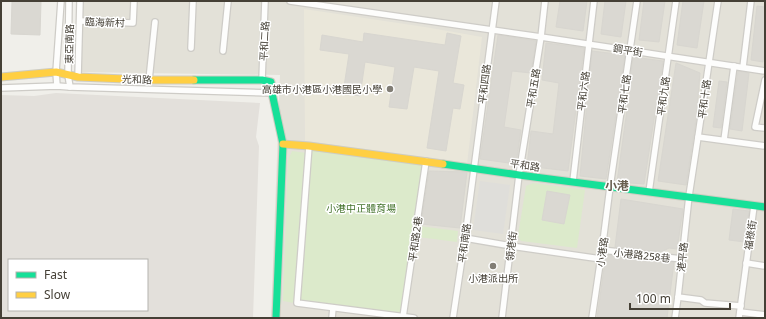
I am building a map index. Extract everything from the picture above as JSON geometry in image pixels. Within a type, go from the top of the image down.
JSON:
[{"type":"street","name":"東亞南路","points":[[57,86],[56,72],[61,1]]},
{"type":"street","name":"東亞南路","points":[[69,1],[68,75],[70,87]]},
{"type":"street","points":[[78,77],[80,1]]},
{"type":"street","name":"臨海新村","points":[[80,21],[133,23],[134,1]]},
{"type":"street","points":[[191,48],[193,1]]},
{"type":"street","points":[[223,51],[228,1]]},
{"type":"street","name":"平和二路","points":[[262,80],[266,1]]},
{"type":"street","name":"鋼平街","points":[[293,1],[765,70]]},
{"type":"street","name":"平和四路","points":[[473,168],[496,1]]},
{"type":"street","name":"平和五路","points":[[519,175],[541,37],[545,1]]},
{"type":"street","name":"平和六路","points":[[573,181],[594,1]]},
{"type":"street","name":"平和七路","points":[[610,187],[637,1]]},
{"type":"street","name":"平和九路","points":[[649,192],[676,1]]},
{"type":"street","name":"平和十路","points":[[689,196],[718,1]]},
{"type":"street","points":[[743,67],[750,1]]},
{"type":"street","points":[[149,80],[155,22]]},
{"type":"street","points":[[724,140],[734,66]]},
{"type":"street","name":"光和路","points":[[1,77],[56,72],[78,77],[149,80],[262,80],[271,82],[272,93],[57,86],[1,88]]},
{"type":"street","points":[[765,80],[756,127],[765,128]]},
{"type":"street","points":[[272,93],[283,144],[276,318]]},
{"type":"street","points":[[698,137],[765,146]]},
{"type":"street","name":"平和路","points":[[283,144],[426,161],[519,175],[765,207]]},
{"type":"street","points":[[309,146],[297,303],[414,318]]},
{"type":"street","name":"平和路2巷","points":[[403,317],[426,161]]},
{"type":"street","name":"平和南路","points":[[453,318],[465,238],[473,168]]},
{"type":"street","name":"領港街","points":[[502,318],[519,175]]},
{"type":"street","name":"小港路","points":[[592,318],[610,187]]},
{"type":"street","name":"港平路","points":[[675,318],[689,196]]},
{"type":"street","name":"福祿街","points":[[740,312],[754,206]]},
{"type":"street","points":[[465,238],[601,259]]},
{"type":"street","name":"小港路258巷","points":[[602,250],[682,259]]},
{"type":"street","name":"福祿街","points":[[746,263],[765,266]]},
{"type":"street","points":[[678,298],[701,300],[705,303],[740,312],[765,315]]},
{"type":"street","points":[[332,318],[333,308]]},
{"type":"shaded area","points":[[78,1],[765,1],[765,318],[271,318],[280,75],[76,72]]},
{"type":"shaded area","name":"高雄市小港區小港國民小學","points":[[304,9],[482,37],[467,164],[305,141]]},
{"type":"shaded area","points":[[56,93],[260,103],[256,137],[259,146],[253,318],[1,318],[1,95],[34,96]]},
{"type":"shaded area","points":[[480,181],[510,185],[503,234],[473,230]]},
{"type":"green space","name":"小港中正體育場","points":[[312,147],[423,161],[401,315],[298,302]]},
{"type":"green space","points":[[292,151],[307,153],[294,303],[283,301],[288,160]]},
{"type":"green space","points":[[533,183],[585,190],[577,248],[521,241],[518,235],[526,186]]},
{"type":"green space","points":[[419,226],[458,231],[457,242],[418,237]]},
{"type":"building","points":[[12,1],[41,1],[40,35],[11,34]]},
{"type":"building","points":[[560,1],[587,1],[583,31],[556,27]]},
{"type":"building","points":[[605,1],[626,1],[621,37],[601,34]]},
{"type":"building","points":[[644,1],[665,1],[659,42],[639,40]]},
{"type":"building","points":[[683,1],[704,1],[697,48],[677,45]]},
{"type":"building","points":[[757,6],[765,7],[765,47],[763,62],[751,60]]},
{"type":"building","points":[[364,33],[445,45],[447,33],[461,36],[453,83],[464,85],[460,109],[453,108],[446,151],[427,148],[439,71],[414,67],[407,109],[389,107],[395,67],[365,62],[360,96],[343,93],[349,54],[320,50],[322,35],[363,42]]},
{"type":"building","points":[[498,35],[536,41],[531,73],[512,71],[504,127],[521,130],[516,164],[480,159]]},
{"type":"building","points":[[546,43],[584,48],[568,171],[527,166],[531,131],[553,134],[559,83],[542,80]]},
{"type":"building","points":[[592,51],[625,55],[606,179],[580,176]]},
{"type":"building","points":[[633,57],[663,61],[644,184],[617,182]]},
{"type":"building","points":[[676,63],[700,73],[696,120],[686,185],[658,181]]},
{"type":"building","points":[[738,71],[749,73],[742,131],[730,129]]},
{"type":"building","points":[[719,81],[727,82],[721,128],[713,127]]},
{"type":"building","points":[[429,171],[467,172],[460,228],[421,224]]},
{"type":"building","points":[[547,191],[570,195],[564,224],[542,220]]},
{"type":"building","points":[[621,199],[683,209],[677,249],[669,248],[661,252],[615,247]]},
{"type":"building","points":[[733,209],[749,211],[745,242],[729,240]]},
{"type":"building","points":[[606,255],[674,262],[667,318],[597,318]]},
{"type":"traffic: fast","points":[[194,80],[262,80],[271,82],[283,144],[276,318]]},
{"type":"traffic: fast","points":[[443,164],[765,207]]},
{"type":"traffic: slow","points":[[1,77],[56,72],[78,77],[194,80]]},
{"type":"traffic: slow","points":[[283,144],[309,146],[443,164]]},
{"type":"place","name":"高雄市小港區小港國民小學","points":[[390,89]]},
{"type":"place","name":"小港派出所","points":[[493,266]]},
{"type":"district","name":"小港","points":[[617,186]]}]
